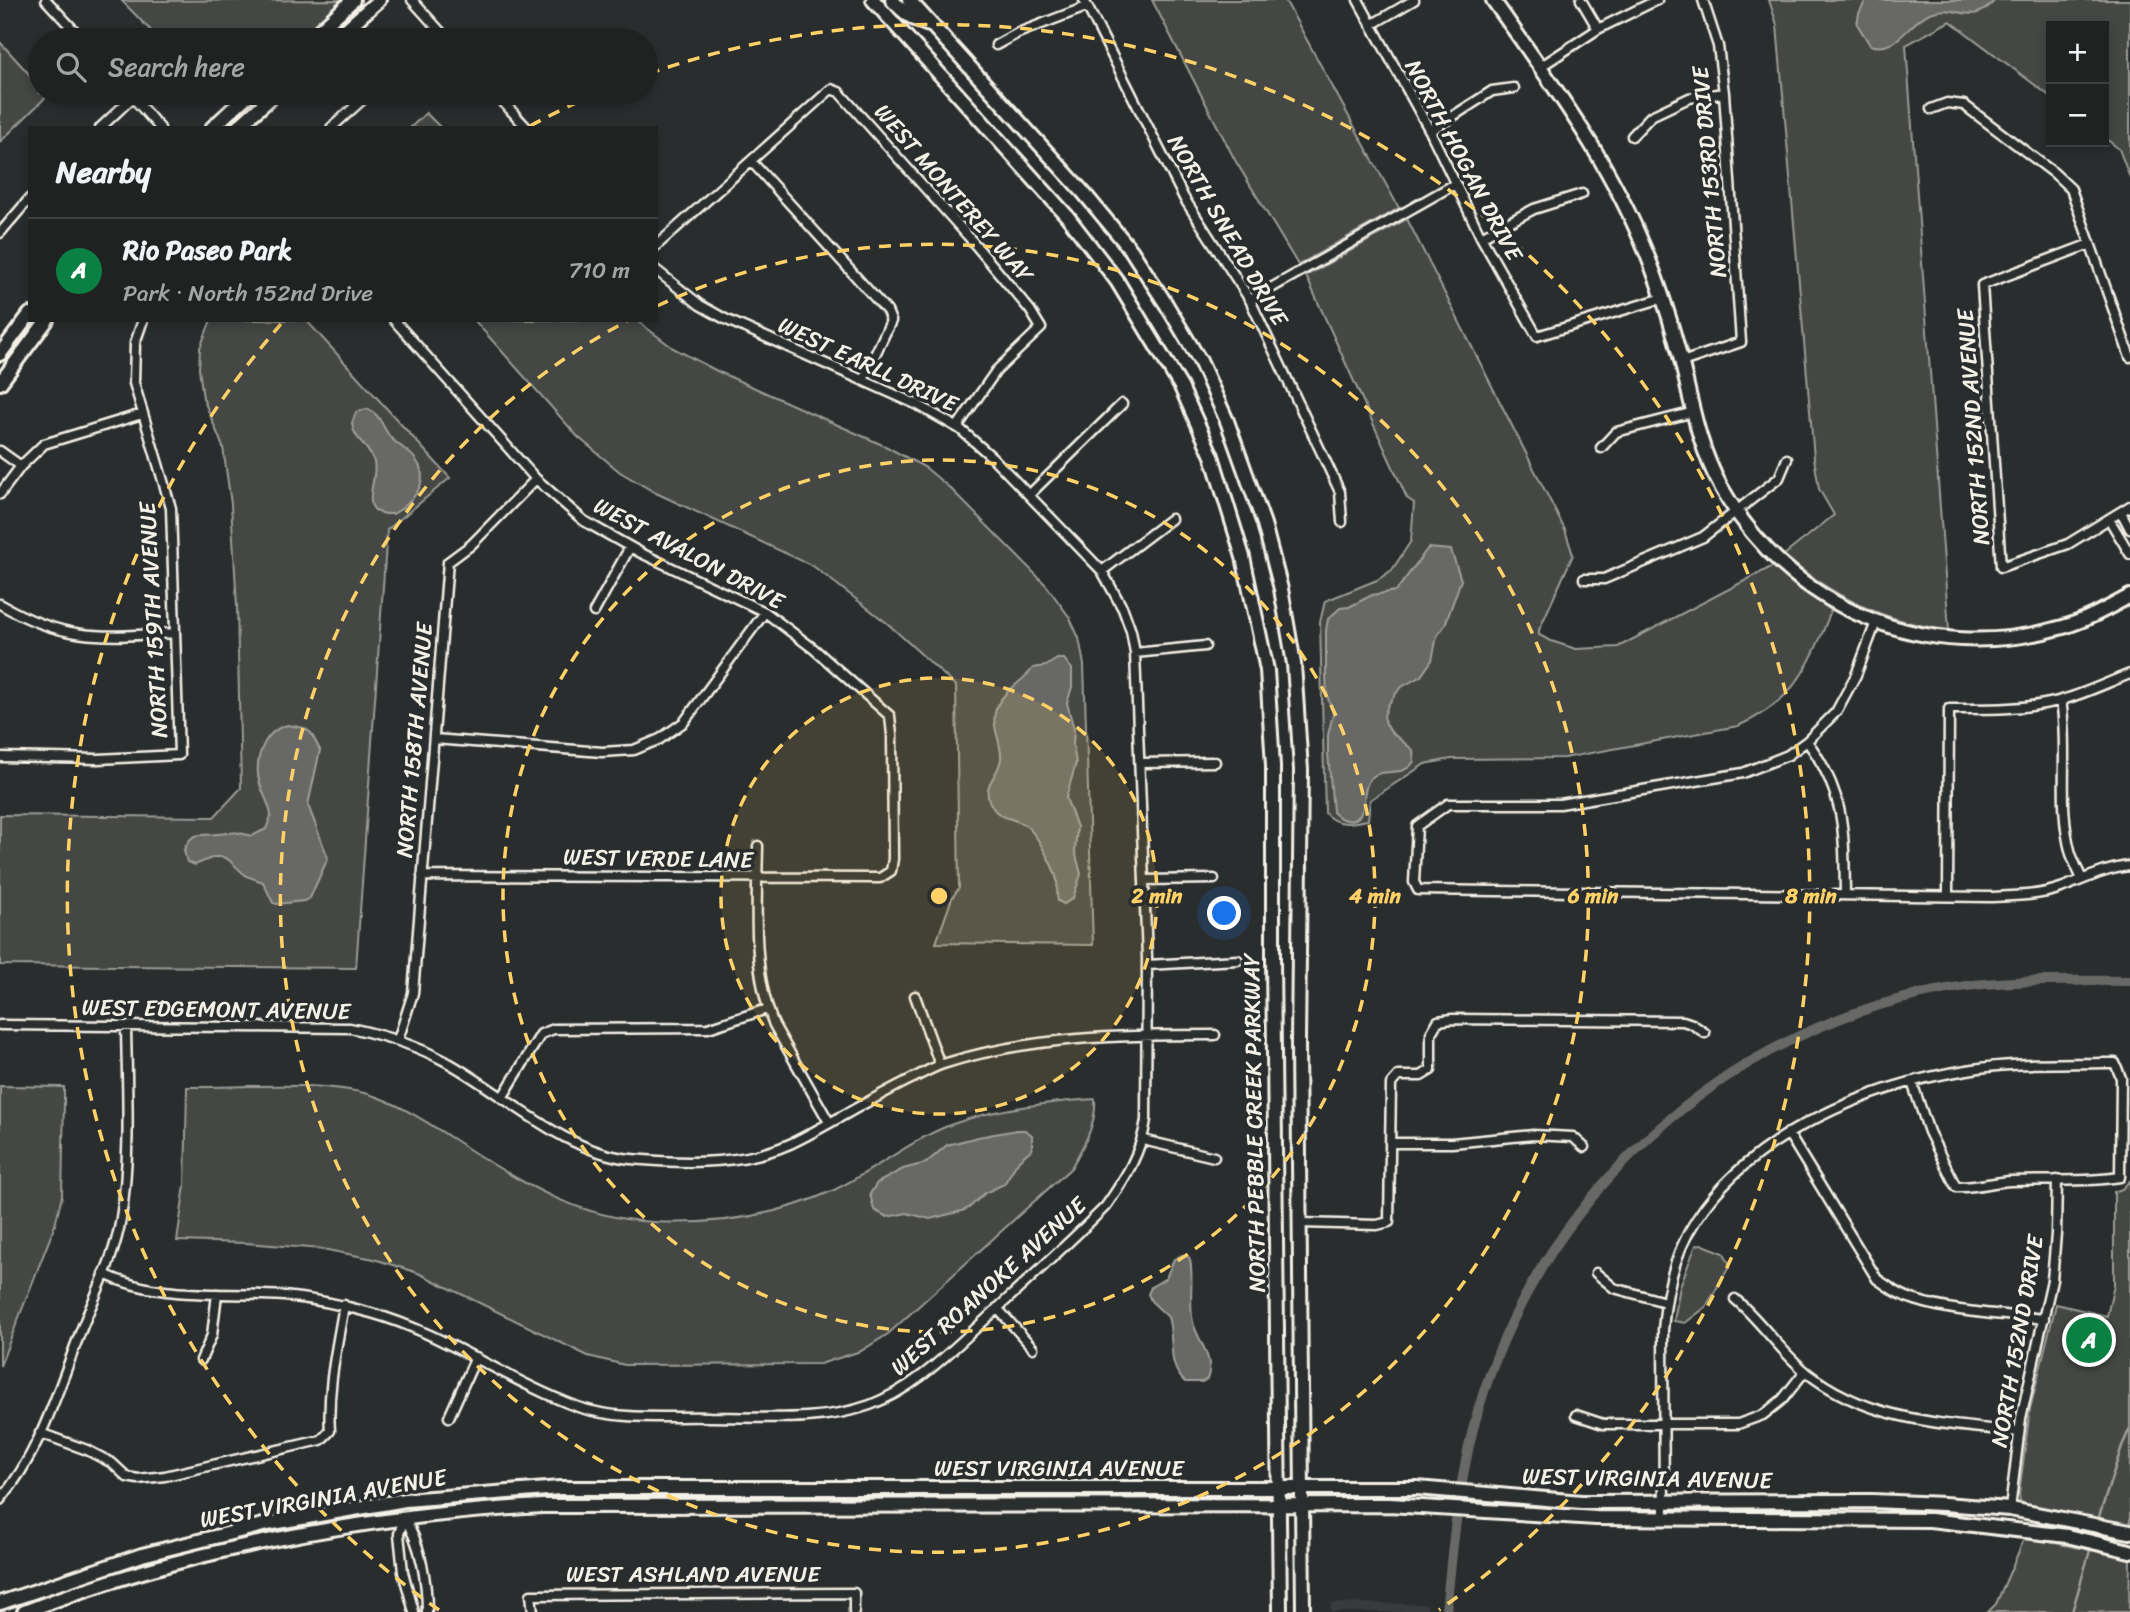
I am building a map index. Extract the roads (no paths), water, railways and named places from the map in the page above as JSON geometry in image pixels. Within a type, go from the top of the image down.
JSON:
[{"type":"main road","points":[[322,28],[353,0]]},
{"type":"main road","points":[[348,28],[379,0]]},
{"type":"main road","name":"NORTH PEBBLE CREEK PARKWAY","points":[[873,0],[1041,186],[1117,281],[1181,387],[1212,456],[1244,557],[1267,670],[1273,766],[1280,1612]]},
{"type":"main road","points":[[892,0],[902,11],[920,23],[933,26]]},
{"type":"main road","name":"NORTH PEBBLE CREEK PARKWAY","points":[[909,0],[1058,163],[1131,250],[1200,361],[1227,421],[1265,524],[1288,622],[1294,664],[1301,770],[1298,959],[1303,1612]]},
{"type":"main road","points":[[1493,0],[1606,168],[1641,239],[1663,298],[1713,470],[1757,539],[1782,565],[1830,599],[1876,622],[1943,639],[2018,637],[2084,620],[2130,596]]},
{"type":"main road","points":[[214,126],[237,105]]},
{"type":"main road","points":[[239,126],[263,105]]},
{"type":"main road","points":[[0,354],[28,317]]},
{"type":"main road","points":[[0,383],[46,322]]},
{"type":"main road","points":[[1273,959],[1298,959]]},
{"type":"main road","points":[[1277,1224],[1300,1223]]},
{"type":"main road","name":"WEST VIRGINIA AVENUE","points":[[0,1603],[119,1562],[267,1524],[405,1500],[560,1488],[1446,1489],[1583,1502],[1872,1501],[2010,1509],[2125,1531]]},
{"type":"main road","name":"WEST VIRGINIA AVENUE","points":[[24,1612],[147,1571],[303,1534],[481,1509],[584,1505],[1444,1507],[1577,1517],[1930,1520],[2067,1536],[2130,1551]]},
{"type":"street","points":[[47,0],[72,28]]},
{"type":"street","points":[[412,0],[437,28]]},
{"type":"street","name":"NORTH HOGAN DRIVE","points":[[1359,0],[1430,131],[1481,237],[1538,336],[1663,298]]},
{"type":"street","points":[[1371,25],[1414,0]]},
{"type":"street","points":[[1581,0],[1598,29]]},
{"type":"street","points":[[1540,67],[1598,29],[1657,0]]},
{"type":"street","name":"NORTH 153RD DRIVE","points":[[1682,362],[1741,342],[1724,93],[1718,46],[1703,0]]},
{"type":"street","points":[[996,46],[1018,33],[1085,4]]},
{"type":"street","name":"NORTH SNEAD DRIVE","points":[[1085,4],[1184,198],[1250,300],[1340,492],[1342,522]]},
{"type":"street","points":[[1430,131],[1492,91],[1514,88]]},
{"type":"street","name":"WEST MONTEREY WAY","points":[[751,161],[831,89],[839,92],[960,226],[1018,295],[1041,328],[996,371],[957,427]]},
{"type":"street","points":[[1632,136],[1651,116],[1689,99],[1724,93]]},
{"type":"street","points":[[1931,109],[1947,103],[1964,105],[2071,189],[2130,357]]},
{"type":"street","points":[[102,126],[122,105]]},
{"type":"street","points":[[140,105],[158,126]]},
{"type":"street","points":[[333,126],[357,105]]},
{"type":"street","points":[[506,105],[525,126]]},
{"type":"street","points":[[658,244],[751,161],[887,311],[891,321],[863,380]]},
{"type":"street","points":[[1250,300],[1454,184]]},
{"type":"street","points":[[1481,237],[1534,209],[1582,194]]},
{"type":"street","points":[[0,233],[28,200]]},
{"type":"street","name":"NORTH 152ND AVENUE","points":[[2090,244],[1982,285],[2001,567],[2068,544],[2109,519]]},
{"type":"street","name":"WEST EARLL DRIVE","points":[[658,273],[689,297],[725,319],[863,380],[940,416],[957,427],[993,458],[1102,571],[1123,608],[1135,653],[1144,880]]},
{"type":"street","name":"NORTH 159TH AVENUE","points":[[0,757],[99,759],[179,755],[171,508],[134,383],[135,343],[142,322]]},
{"type":"street","name":"WEST AVALON DRIVE","points":[[396,322],[536,478],[584,520],[630,547],[765,612],[814,649],[890,716],[891,871]]},
{"type":"street","points":[[1029,495],[1122,404]]},
{"type":"street","points":[[1601,448],[1616,432],[1694,412]]},
{"type":"street","points":[[0,495],[21,466],[44,444],[142,414]]},
{"type":"street","points":[[0,451],[21,466]]},
{"type":"street","points":[[1584,579],[1604,579],[1703,537],[1779,478],[1787,459]]},
{"type":"street","name":"NORTH 158TH AVENUE","points":[[398,1040],[413,993],[448,562],[471,545],[536,478]]},
{"type":"street","points":[[2130,506],[2109,519],[2130,554]]},
{"type":"street","points":[[2120,512],[2130,529]]},
{"type":"street","points":[[1102,571],[1171,519]]},
{"type":"street","points":[[594,612],[630,547]]},
{"type":"street","points":[[0,604],[40,625],[76,635],[110,637],[175,633]]},
{"type":"street","points":[[434,739],[611,752],[634,750],[660,739],[684,722],[765,612]]},
{"type":"street","points":[[1876,622],[1860,666],[1836,712],[1807,741],[1788,755],[1743,772],[1560,804],[1448,804],[1417,826],[1415,882],[1418,890],[1989,897],[2031,895],[2059,889],[2081,879],[2130,866]]},
{"type":"street","points":[[1135,653],[1205,646]]},
{"type":"street","points":[[1948,896],[1949,709],[1992,709],[2061,700],[2130,674]]},
{"type":"street","points":[[2061,700],[2065,726],[2066,814],[2071,853],[2081,879]]},
{"type":"street","points":[[1807,741],[1823,763],[1842,811],[1845,895]]},
{"type":"street","points":[[1140,764],[1215,762]]},
{"type":"street","points":[[758,846],[757,949],[767,1009],[829,1122]]},
{"type":"street","name":"WEST VERDE LANE","points":[[422,876],[880,878],[891,871]]},
{"type":"street","points":[[1144,880],[1214,879]]},
{"type":"street","name":"WEST ROANOKE AVENUE","points":[[104,1274],[141,1287],[217,1294],[284,1296],[344,1305],[388,1317],[476,1357],[556,1398],[582,1408],[613,1415],[780,1418],[830,1414],[868,1406],[916,1381],[1106,1206],[1128,1174],[1143,1140],[1146,1121],[1147,965],[1144,880]]},
{"type":"street","points":[[1147,965],[1238,960]]},
{"type":"street","points":[[915,996],[940,1065]]},
{"type":"street","points":[[502,1098],[541,1034],[554,1029],[708,1028],[767,1009]]},
{"type":"street","points":[[1300,1223],[1377,1225],[1389,1222],[1390,1088],[1393,1080],[1405,1075],[1421,1076],[1431,1070],[1431,1033],[1433,1026],[1443,1019],[1683,1021],[1705,1033]]},
{"type":"street","name":"WEST EDGEMONT AVENUE","points":[[0,1025],[350,1028],[398,1040],[446,1062],[531,1118],[581,1145],[627,1158],[688,1163],[763,1153],[788,1144],[940,1065],[984,1053],[1077,1038],[1215,1035]]},
{"type":"street","points":[[0,1500],[16,1480],[40,1433],[104,1274],[121,1221],[125,1176],[126,1027]]},
{"type":"street","points":[[1664,1519],[1665,1302],[1673,1267],[1696,1219],[1738,1172],[1788,1133],[1876,1093],[1912,1082],[1966,1070],[2003,1065],[2115,1063],[2121,1078],[2120,1177],[1956,1187],[1929,1132],[1912,1082]]},
{"type":"street","points":[[1788,1133],[1877,1279],[1894,1292],[1914,1300],[1936,1304],[2044,1318]]},
{"type":"street","points":[[1390,1143],[1452,1143],[1544,1135],[1573,1137],[1584,1147]]},
{"type":"street","points":[[1143,1140],[1214,1157]]},
{"type":"street","name":"NORTH 152ND DRIVE","points":[[2010,1509],[2019,1432],[2052,1280],[2057,1180]]},
{"type":"street","points":[[1596,1273],[1614,1288],[1665,1302]]},
{"type":"street","points":[[201,1360],[212,1335],[217,1294]]},
{"type":"street","points":[[1735,1299],[1746,1308],[1779,1348],[1833,1391],[1880,1412],[1918,1421],[2019,1432]]},
{"type":"street","points":[[40,1433],[112,1462],[127,1477],[138,1479],[165,1476],[321,1440],[330,1432],[332,1370],[344,1305]]},
{"type":"street","points":[[997,1308],[1033,1348]]},
{"type":"street","points":[[449,1417],[476,1357]]},
{"type":"street","points":[[1576,1415],[1603,1424],[1738,1424],[1752,1420],[1783,1399],[1805,1371]]},
{"type":"street","points":[[404,1518],[413,1531],[423,1576],[427,1612]]},
{"type":"street","points":[[404,1518],[399,1534],[405,1580],[414,1612]]},
{"type":"street","points":[[405,1580],[423,1576]]},
{"type":"street","name":"WEST ASHLAND AVENUE","points":[[533,1612],[531,1595],[854,1592],[855,1612]]},
{"type":"waterway","points":[[1446,1612],[1463,1474],[1473,1429],[1501,1345],[1542,1267],[1593,1196],[1653,1134],[1722,1080],[1798,1037],[1879,1005],[1966,986],[2007,982],[2130,981]]},
{"type":"waterway","points":[[2098,1520],[2130,1428]]},
{"type":"waterway","points":[[2072,1612],[2091,1547]]},
{"type":"place","name":"Rio Paseo Park","points":[[2089,1340]]}]
